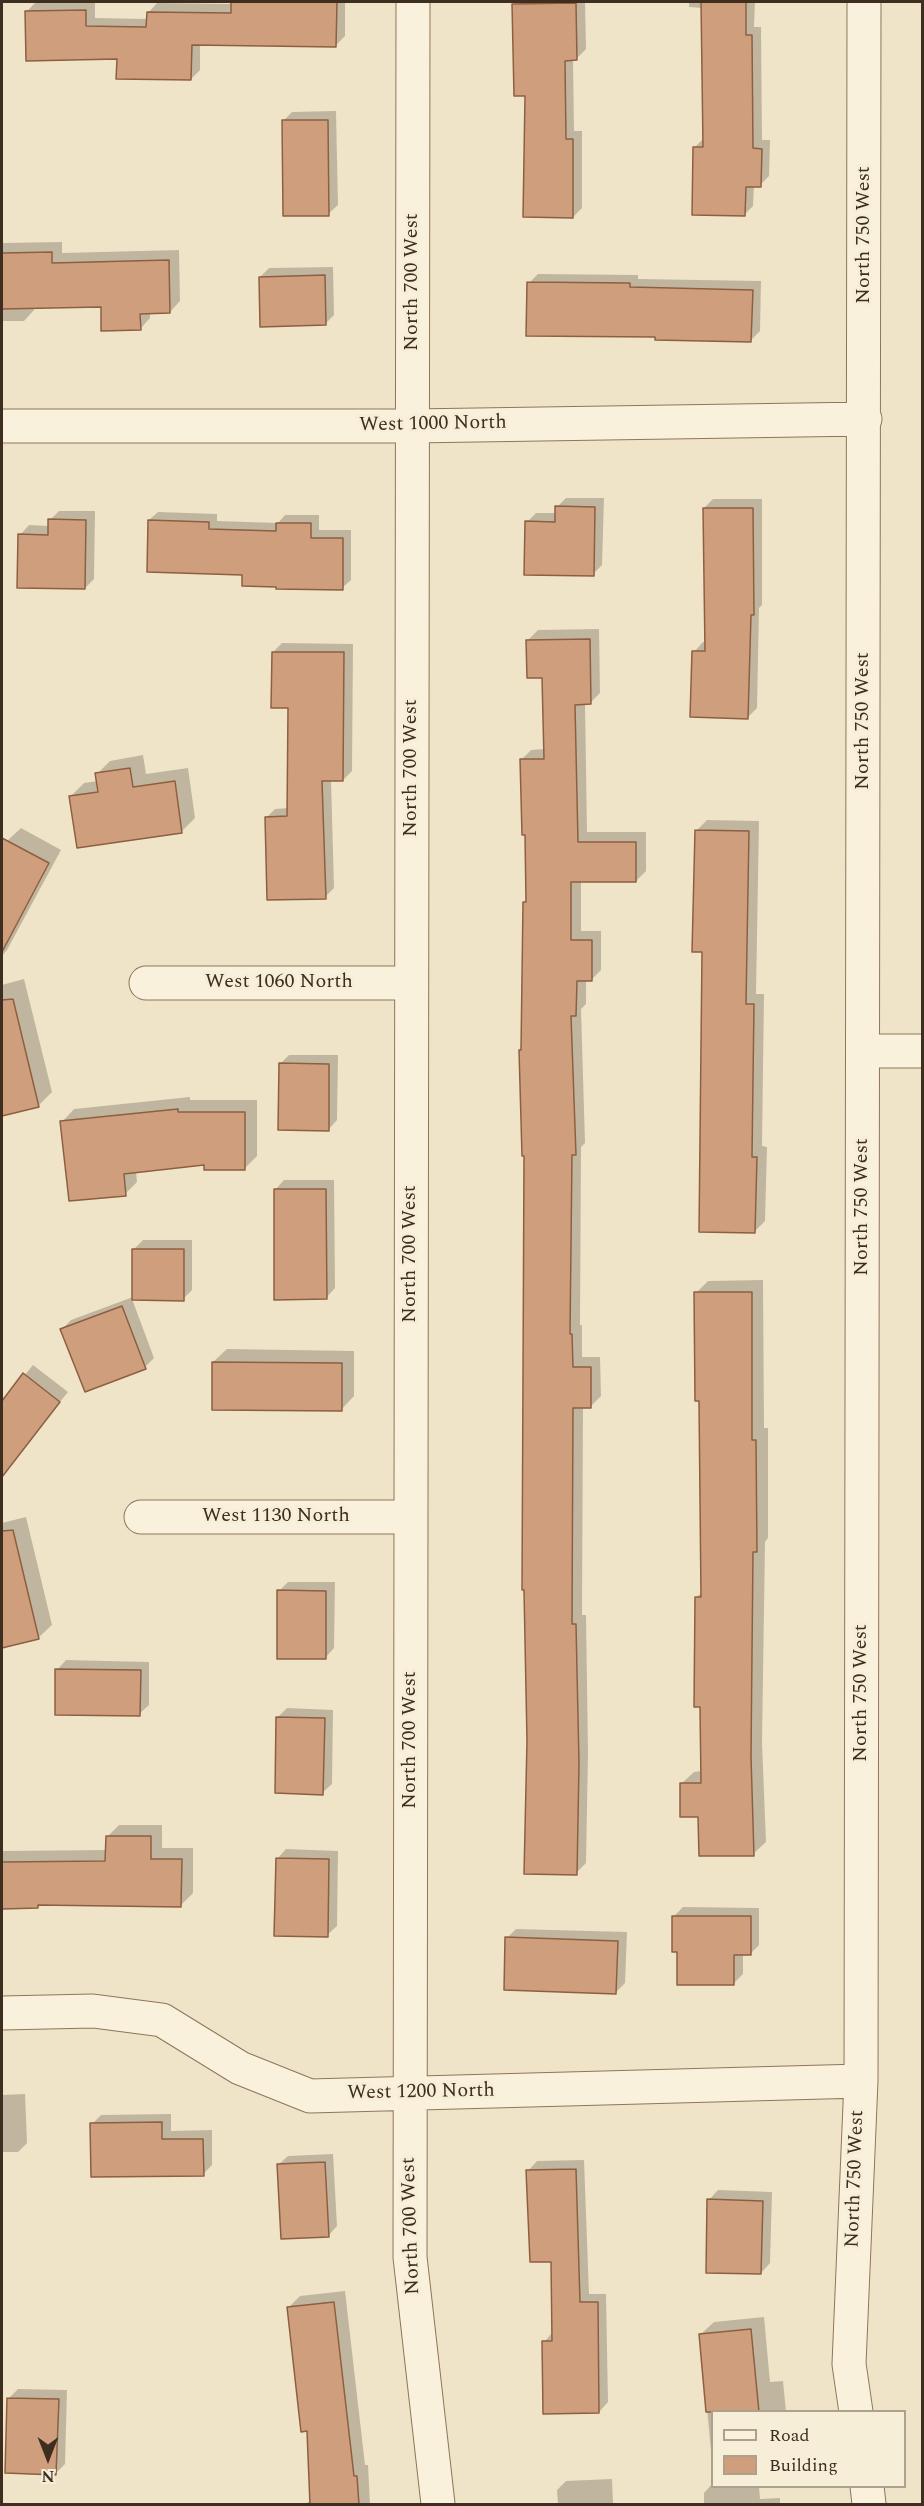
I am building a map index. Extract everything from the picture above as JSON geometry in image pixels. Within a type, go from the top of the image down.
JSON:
[{"type":"street","name":"North 700 West","points":[[413,2],[410,2257],[438,2505]]},
{"type":"street","name":"North 750 West","points":[[856,2410],[849,2364],[861,2081],[864,2]]},
{"type":"street","name":"West 1000 North","points":[[2,426],[412,426],[865,419]]},
{"type":"street","name":"West 1060 North","points":[[146,983],[411,983]]},
{"type":"street","points":[[864,1051],[922,1051]]},
{"type":"street","name":"West 1130 North","points":[[141,1517],[411,1517]]},
{"type":"street","name":"West 1200 North","points":[[2,2013],[93,2011],[162,2020],[240,2068],[310,2096],[861,2081]]},
{"type":"street","points":[[867,2488],[869,2505]]},
{"type":"building","points":[[231,2],[337,2],[336,47],[192,45],[191,80],[116,79],[117,59],[26,61],[25,11],[86,10],[86,26],[146,27],[147,12],[231,13]]},
{"type":"building","points":[[701,2],[746,2],[746,35],[752,35],[753,148],[762,149],[761,187],[746,187],[745,216],[692,215],[693,147],[703,147]]},
{"type":"building","points":[[576,3],[577,60],[565,61],[566,139],[573,139],[573,218],[523,217],[525,96],[514,96],[512,4]]},
{"type":"building","points":[[282,120],[328,120],[329,216],[283,216]]},
{"type":"building","points":[[52,252],[52,263],[169,260],[170,313],[140,314],[141,330],[101,331],[101,307],[2,309],[2,253]]},
{"type":"building","points":[[325,275],[326,325],[260,327],[259,277]]},
{"type":"building","points":[[527,282],[630,283],[630,287],[753,290],[751,342],[655,340],[655,337],[526,336]]},
{"type":"building","points":[[555,506],[595,507],[594,576],[524,575],[525,521],[555,522]]},
{"type":"building","points":[[703,508],[753,508],[754,615],[751,615],[748,719],[690,717],[692,651],[705,651]]},
{"type":"building","points":[[48,519],[86,520],[85,589],[17,588],[18,534],[48,535]]},
{"type":"building","points":[[148,520],[209,522],[209,529],[276,531],[276,523],[311,523],[311,538],[343,538],[343,590],[242,586],[242,575],[147,572]]},
{"type":"building","points":[[590,639],[591,704],[575,705],[578,842],[636,842],[636,882],[571,882],[571,940],[592,940],[592,981],[577,981],[576,1016],[571,1016],[576,1155],[572,1155],[570,1334],[572,1334],[573,1367],[591,1367],[591,1408],[573,1408],[572,1624],[576,1624],[579,1764],[577,1875],[524,1874],[527,1741],[524,1590],[522,1590],[524,1156],[522,1156],[519,1050],[521,1050],[523,902],[526,902],[525,835],[522,835],[520,759],[544,759],[542,678],[527,678],[526,640]]},
{"type":"building","points":[[272,652],[344,652],[343,781],[322,781],[326,899],[267,900],[265,817],[287,816],[288,708],[271,708]]},
{"type":"building","points":[[130,768],[133,787],[175,781],[182,833],[77,848],[69,796],[98,792],[95,773]]},
{"type":"building","points":[[695,830],[749,831],[746,1004],[754,1004],[752,1157],[757,1157],[755,1233],[699,1232],[702,952],[692,952]]},
{"type":"building","points":[[2,838],[49,863],[2,952]]},
{"type":"building","points":[[13,999],[39,1107],[2,1116],[2,1000]]},
{"type":"building","points":[[279,1063],[329,1064],[329,1131],[278,1130]]},
{"type":"building","points":[[178,1109],[178,1112],[245,1112],[245,1170],[204,1170],[204,1165],[124,1174],[126,1196],[69,1201],[60,1121]]},
{"type":"building","points":[[274,1189],[326,1189],[327,1299],[274,1300]]},
{"type":"building","points":[[132,1249],[184,1249],[184,1301],[132,1300]]},
{"type":"building","points":[[694,1292],[752,1292],[752,1440],[756,1440],[757,1552],[753,1552],[751,1756],[754,1856],[699,1856],[698,1817],[680,1817],[680,1783],[701,1783],[700,1707],[694,1707],[695,1597],[701,1597],[699,1401],[695,1401]]},
{"type":"building","points":[[122,1306],[146,1369],[85,1392],[60,1329]]},
{"type":"building","points":[[212,1362],[342,1363],[342,1411],[212,1410]]},
{"type":"building","points":[[23,1373],[60,1402],[2,1477],[2,1401]]},
{"type":"building","points":[[13,1530],[39,1639],[2,1648],[2,1531]]},
{"type":"building","points":[[277,1590],[326,1591],[326,1659],[277,1659]]},
{"type":"building","points":[[55,1669],[141,1670],[140,1716],[55,1715]]},
{"type":"building","points":[[276,1717],[325,1718],[323,1795],[275,1793]]},
{"type":"building","points":[[106,1836],[151,1836],[151,1859],[182,1859],[181,1907],[38,1905],[38,1908],[2,1909],[2,1862],[105,1861]]},
{"type":"building","points":[[276,1858],[329,1859],[328,1937],[274,1936]]},
{"type":"building","points":[[672,1916],[751,1916],[751,1955],[734,1955],[734,1985],[677,1985],[677,1952],[672,1952]]},
{"type":"building","points":[[505,1937],[618,1941],[616,1994],[504,1990]]},
{"type":"building","points":[[162,2122],[162,2139],[203,2139],[204,2176],[91,2177],[90,2123]]},
{"type":"building","points":[[325,2162],[329,2237],[281,2239],[277,2164]]},
{"type":"building","points":[[576,2169],[580,2302],[598,2302],[599,2413],[543,2414],[542,2341],[552,2341],[551,2262],[530,2262],[526,2170]]},
{"type":"building","points":[[707,2199],[763,2201],[761,2274],[706,2273]]},
{"type":"building","points":[[334,2302],[359,2505],[310,2505],[307,2431],[301,2432],[287,2307]]},
{"type":"building","points":[[751,2329],[759,2410],[711,2410],[711,2412],[706,2412],[699,2334]]},
{"type":"building","points":[[7,2398],[59,2399],[56,2475],[5,2473]]}]
